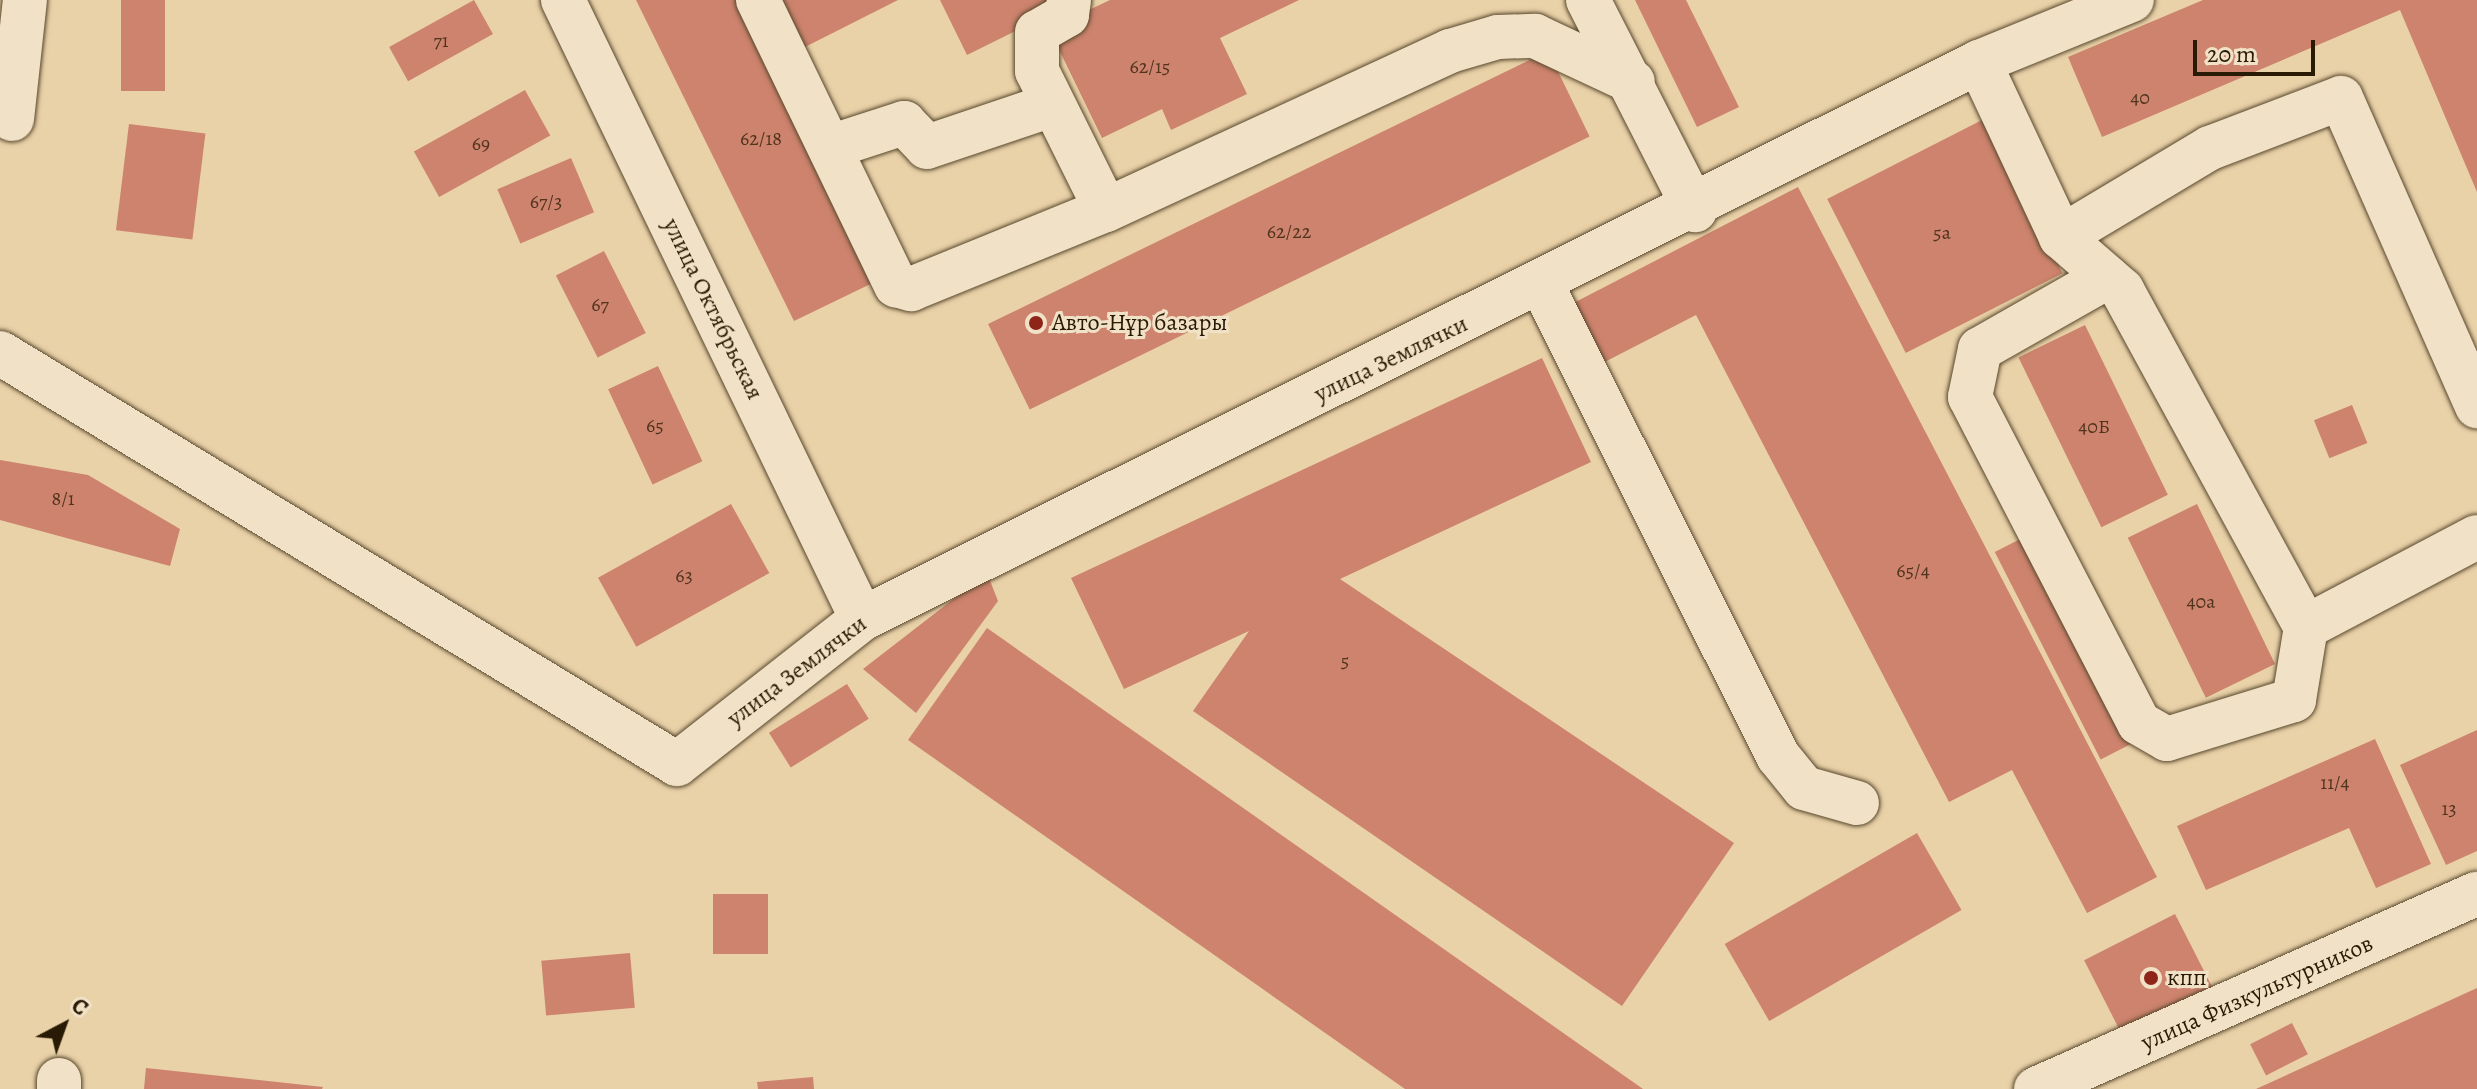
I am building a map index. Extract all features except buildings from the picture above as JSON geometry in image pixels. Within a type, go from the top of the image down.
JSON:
[{"type":"street","points":[[12,119],[25,0]]},
{"type":"street","name":"улица Октябрьская","points":[[563,0],[862,619]]},
{"type":"street","points":[[758,0],[896,285],[911,289],[1106,210],[1450,51],[1498,37],[1535,36],[1633,82]]},
{"type":"street","points":[[1069,0],[1067,15],[1037,32],[1037,71],[1106,210]]},
{"type":"street","points":[[1588,0],[1633,82],[1695,210]]},
{"type":"street","name":"улица Землячки","points":[[0,353],[677,764],[862,619],[1695,210],[1979,62],[2105,6]]},
{"type":"street","points":[[1979,62],[2061,237],[2122,290],[2306,627],[2294,700],[2167,739],[2139,723],[1970,397],[1980,349],[2107,277]]},
{"type":"street","points":[[2061,237],[2210,148],[2341,98],[2477,406]]},
{"type":"street","points":[[830,147],[904,123],[927,147],[1052,105]]},
{"type":"street","points":[[1542,285],[1778,756],[1804,788],[1857,803]]},
{"type":"street","points":[[2306,627],[2477,537]]},
{"type":"street","name":"улица Физкультурников","points":[[2036,1089],[2477,894]]},
{"type":"place","name":"Авто-Нұр базары","points":[[1036,323]]},
{"type":"place","name":"кпп","points":[[2151,978]]}]
